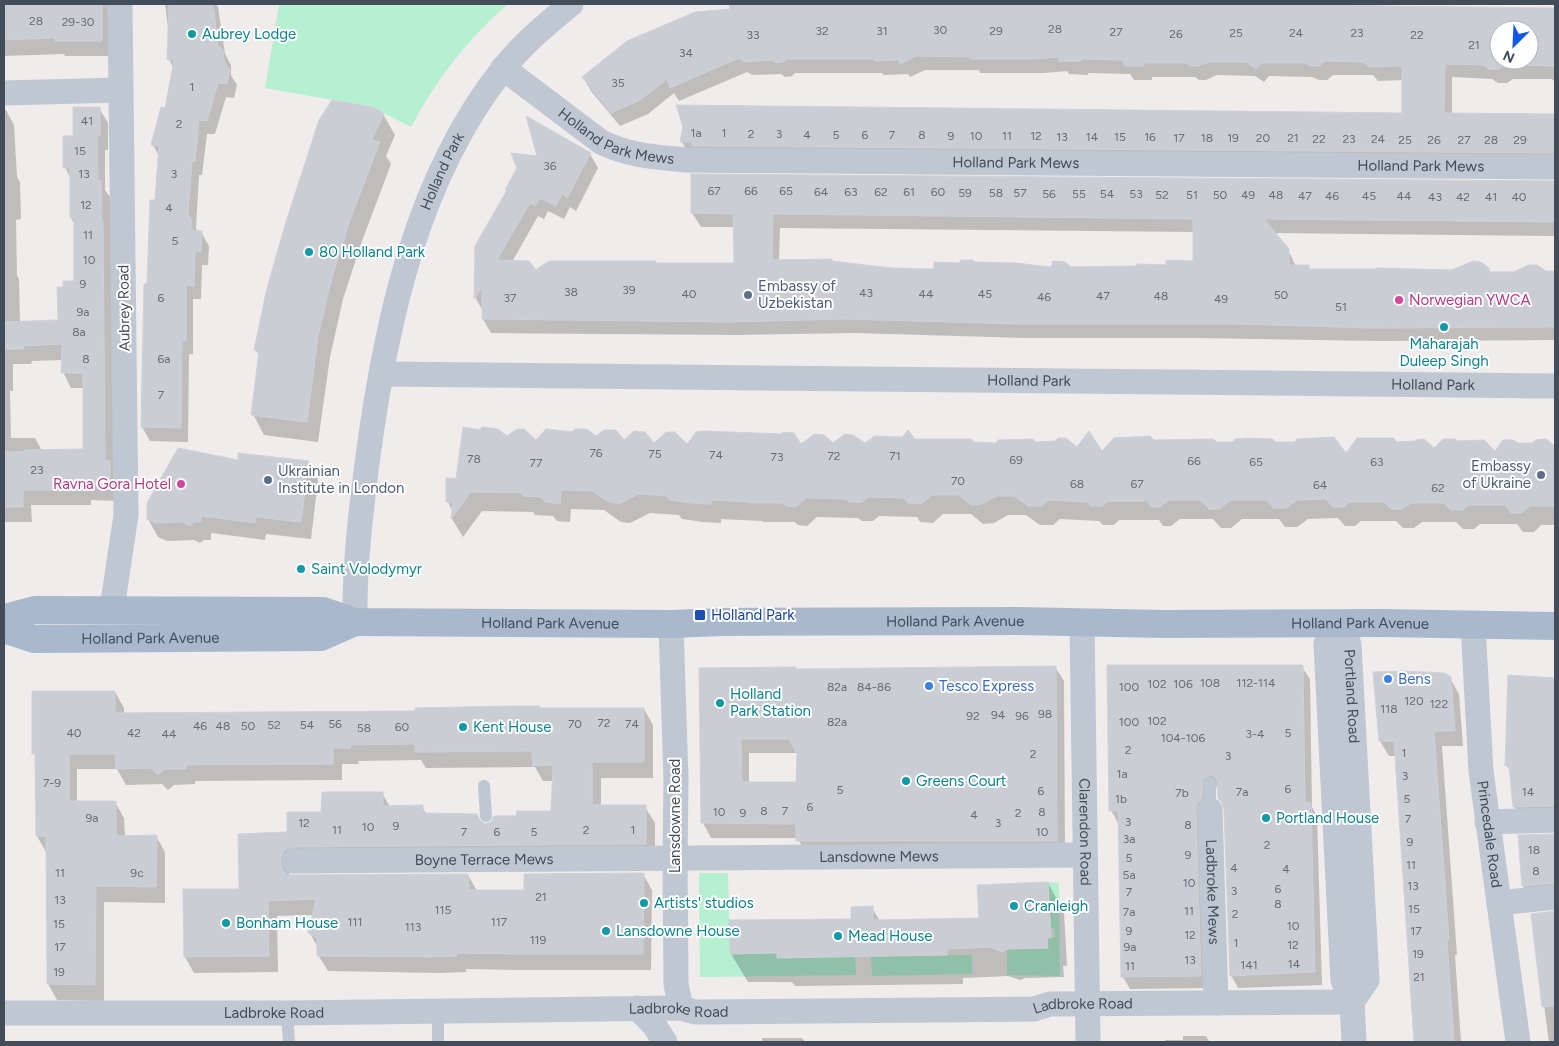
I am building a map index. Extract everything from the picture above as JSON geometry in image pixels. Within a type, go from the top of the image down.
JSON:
[{"type":"main road","name":"Holland Park Avenue","points":[[4,618],[35,610],[323,611],[355,622],[671,624],[722,622],[1019,621],[1164,624],[1555,626]]},
{"type":"main road","name":"Holland Park Avenue","points":[[4,630],[34,639],[321,637],[355,622]]},
{"type":"street","name":"Aubrey Road","points":[[113,611],[126,515],[120,4]]},
{"type":"street","name":"Holland Park","points":[[355,622],[364,490],[381,374],[394,314],[417,229],[449,156],[482,98],[503,68],[533,36],[571,4]]},
{"type":"street","name":"Holland Park Mews","points":[[503,68],[601,142],[618,150],[638,155],[686,160],[1555,167]]},
{"type":"street","points":[[4,93],[121,90]]},
{"type":"street","name":"Holland Park","points":[[381,374],[1555,386]]},
{"type":"street","name":"Clarendon Road","points":[[1082,622],[1088,1042]]},
{"type":"street","name":"Lansdowne Road","points":[[671,624],[676,780],[676,984],[688,1010]]},
{"type":"street","name":"Portland Road","points":[[1336,624],[1326,644],[1343,980],[1352,1002],[1354,1042]]},
{"type":"street","name":"Princedale Road","points":[[1473,625],[1481,771],[1518,1042]]},
{"type":"street","name":"Ladbroke Mews","points":[[1210,810],[1216,1003]]},
{"type":"street","points":[[1487,822],[1555,820]]},
{"type":"street","name":"Boyne Terrace Mews","points":[[294,861],[487,853],[675,859]]},
{"type":"street","name":"Lansdowne Mews","points":[[675,859],[1084,855]]},
{"type":"street","points":[[1499,903],[1555,897]]},
{"type":"street","name":"Ladbroke Road","points":[[4,1013],[287,1013],[637,1008],[688,1010],[1034,1009],[1050,1004],[1352,1002]]},
{"type":"street","points":[[637,1008],[654,1025],[665,1042]]},
{"type":"street","points":[[672,1042],[688,1010]]},
{"type":"lane","name":"Ladbroke Mews","points":[[1210,783],[1210,810]]},
{"type":"lane","points":[[484,786],[486,816]]},
{"type":"lane","points":[[438,1011],[438,1042]]},
{"type":"lane","points":[[287,1013],[289,1042]]},
{"type":"green space","points":[[279,4],[508,4],[466,45],[442,76],[411,127],[372,107],[265,88]]},
{"type":"green space","points":[[699,873],[728,873],[730,954],[777,951],[777,958],[855,956],[856,975],[700,977]]},
{"type":"green space","points":[[1048,882],[1059,883],[1060,976],[1007,975],[1007,944],[1048,948],[1047,938],[1055,937],[1054,928],[1050,928]]},
{"type":"green space","points":[[972,955],[972,974],[872,976],[871,956]]},
{"type":"building","points":[[4,4],[102,4],[102,41],[55,41],[55,38],[4,40]]},
{"type":"building","points":[[169,4],[213,4],[218,46],[223,50],[224,62],[230,70],[227,84],[218,83],[207,121],[199,120],[195,161],[192,161],[188,215],[191,218],[191,230],[202,231],[201,251],[195,251],[194,286],[186,285],[186,341],[182,341],[181,428],[141,427],[144,284],[147,284],[150,200],[155,200],[159,146],[151,145],[161,107],[165,108],[174,60],[167,60]]},
{"type":"building","points":[[729,4],[1321,4],[1555,8],[1555,66],[1539,66],[1539,20],[1489,20],[1489,69],[1483,65],[1445,64],[1444,113],[1555,114],[1555,153],[692,146],[692,142],[680,142],[683,127],[676,105],[1402,113],[1402,66],[1369,67],[1363,62],[1325,61],[1319,66],[1310,66],[1304,63],[1261,63],[1256,69],[1246,62],[1209,62],[1198,66],[1190,66],[1186,63],[1144,63],[1144,66],[1124,66],[1124,60],[1081,59],[1081,61],[1059,61],[1059,57],[971,59],[971,57],[916,56],[900,64],[898,60],[875,61],[873,59],[787,59],[784,62],[776,63],[772,60],[744,62],[739,58],[670,88],[667,79],[640,100],[611,113],[582,77],[627,41],[695,12],[730,9]]},
{"type":"building","name":"80 Holland Park","points":[[332,100],[372,107],[384,113],[372,140],[380,142],[350,220],[332,278],[318,336],[307,422],[251,415],[259,351],[254,350],[267,288],[319,120]]},
{"type":"building","points":[[73,107],[100,107],[100,135],[97,135],[98,181],[101,180],[103,222],[105,461],[110,461],[110,486],[83,486],[83,490],[23,490],[23,507],[4,507],[4,452],[83,449],[83,373],[61,373],[62,344],[24,346],[23,349],[4,349],[4,322],[58,320],[57,287],[63,287],[63,281],[74,281],[74,218],[70,218],[70,168],[63,168],[63,136],[73,136]]},
{"type":"building","points":[[526,116],[591,153],[567,198],[562,194],[556,206],[540,198],[535,206],[530,203],[497,260],[529,261],[536,270],[549,261],[734,263],[733,214],[691,213],[691,174],[1555,181],[1555,222],[1264,219],[1289,249],[1289,265],[1309,265],[1309,269],[1452,270],[1473,261],[1481,262],[1489,268],[1489,272],[1514,272],[1528,265],[1537,265],[1546,271],[1555,271],[1555,327],[1372,328],[1235,324],[1018,324],[846,319],[729,322],[482,319],[482,287],[474,299],[475,246],[507,190],[505,190],[517,168],[511,153],[537,156]],"holes":[[[773,214],[1193,219],[1193,261],[1166,260],[1166,265],[1138,264],[1135,266],[1071,267],[1065,262],[1053,261],[1051,267],[961,260],[959,263],[934,262],[934,269],[891,268],[832,261],[832,259],[772,260]]]},
{"type":"building","points":[[463,427],[480,430],[482,427],[498,429],[507,436],[517,429],[524,429],[536,440],[546,429],[572,432],[575,429],[587,429],[596,436],[604,430],[616,430],[624,440],[634,431],[645,432],[654,443],[666,432],[675,432],[687,444],[696,432],[704,431],[794,433],[801,444],[814,434],[824,435],[833,443],[845,434],[853,435],[865,443],[875,436],[902,437],[908,430],[915,439],[971,439],[974,442],[996,443],[998,440],[1033,439],[1036,442],[1055,441],[1058,438],[1066,438],[1077,447],[1089,431],[1102,451],[1114,438],[1150,436],[1154,440],[1213,439],[1217,442],[1233,442],[1235,439],[1246,438],[1272,439],[1276,442],[1295,442],[1297,439],[1334,437],[1346,453],[1357,438],[1394,438],[1396,442],[1424,439],[1434,448],[1443,439],[1455,439],[1457,441],[1484,440],[1495,451],[1503,440],[1532,443],[1536,440],[1546,439],[1555,446],[1555,506],[1530,506],[1522,513],[1511,513],[1505,505],[1469,505],[1462,510],[1451,510],[1444,503],[1411,503],[1402,509],[1391,509],[1384,502],[1350,502],[1344,507],[1333,507],[1326,499],[1297,500],[1286,508],[1273,508],[1267,500],[1231,500],[1219,509],[1209,509],[1200,500],[1169,500],[1160,507],[1151,507],[1147,501],[1108,501],[1102,506],[1091,506],[1087,502],[1048,500],[1042,506],[1028,506],[1014,496],[997,496],[982,504],[971,505],[959,495],[932,495],[921,504],[908,503],[904,498],[868,497],[862,502],[850,502],[846,499],[806,498],[796,507],[786,506],[783,503],[711,500],[711,504],[691,503],[669,500],[667,496],[638,494],[619,504],[609,502],[592,491],[561,490],[560,504],[545,502],[541,497],[523,496],[523,493],[471,492],[451,519],[453,503],[446,502],[446,478],[456,479]]},
{"type":"building","points":[[178,448],[238,460],[238,453],[309,461],[301,522],[256,517],[255,523],[201,516],[201,522],[194,522],[190,526],[183,522],[156,523],[147,519],[147,503]]},
{"type":"building","points":[[1107,665],[1303,665],[1305,802],[1311,803],[1315,972],[1230,976],[1224,810],[1218,798],[1217,779],[1210,775],[1203,779],[1202,798],[1197,804],[1196,810],[1201,976],[1121,977],[1118,811],[1109,811]]},
{"type":"building","points":[[1056,666],[1057,841],[796,841],[796,824],[701,823],[699,668],[796,667],[796,669]],"holes":[[[741,739],[789,739],[797,754],[796,782],[742,782]]]},
{"type":"building","points":[[1373,672],[1445,673],[1451,677],[1455,731],[1434,731],[1449,940],[1447,940],[1454,1042],[1414,1042],[1394,741],[1379,741]]},
{"type":"building","points":[[1508,675],[1555,678],[1555,806],[1513,807],[1509,766],[1505,766]]},
{"type":"building","points":[[32,691],[115,691],[115,713],[415,711],[415,708],[511,706],[540,706],[540,708],[644,708],[644,762],[592,762],[592,805],[646,805],[646,844],[294,847],[286,849],[280,861],[282,869],[287,874],[294,875],[468,874],[469,890],[524,890],[524,874],[644,873],[643,954],[457,953],[457,956],[430,957],[317,956],[317,938],[308,933],[316,899],[268,901],[269,956],[184,957],[183,889],[239,889],[238,834],[287,832],[287,812],[321,812],[322,792],[383,792],[383,806],[423,805],[423,813],[477,814],[480,821],[486,824],[491,822],[494,816],[516,816],[517,811],[551,811],[553,765],[533,766],[532,751],[415,752],[415,744],[350,745],[350,748],[333,748],[333,764],[186,765],[186,769],[165,769],[158,775],[151,768],[116,769],[115,754],[69,754],[69,801],[116,801],[116,836],[157,835],[156,887],[96,886],[95,985],[47,984],[46,836],[36,836],[35,754],[32,754]]},
{"type":"building","points":[[1555,834],[1555,883],[1522,886],[1518,835]]},
{"type":"building","points":[[1048,882],[1051,938],[1047,938],[1048,948],[1008,949],[1002,952],[990,947],[947,949],[947,955],[777,958],[777,953],[730,954],[729,920],[851,919],[851,907],[873,906],[873,920],[979,918],[977,885]]},
{"type":"building","points":[[1555,911],[1555,1006],[1542,1007],[1531,914]]},
{"type":"place","name":"Aubrey Lodge","points":[[192,34]]},
{"type":"place","name":"80 Holland Park","points":[[309,252]]},
{"type":"place","name":"Embassy of Uzbekistan","points":[[748,295]]},
{"type":"place","name":"Norwegian YWCA","points":[[1399,300]]},
{"type":"place","name":"Maharajah Duleep Singh","points":[[1444,327]]},
{"type":"place","name":"Embassy of Ukraine","points":[[1541,475]]},
{"type":"place","name":"Ukrainian Institute in London","points":[[268,480]]},
{"type":"place","name":"Ravna Gora Hotel","points":[[181,484]]},
{"type":"place","name":"Saint Volodymyr","points":[[301,569]]},
{"type":"place","name":"Holland Park","points":[[700,615]]},
{"type":"place","name":"Bens","points":[[1388,679]]},
{"type":"place","name":"Tesco Express","points":[[929,686]]},
{"type":"place","name":"Holland Park Station","points":[[720,703]]},
{"type":"place","name":"Kent House","points":[[463,727]]},
{"type":"place","name":"Greens Court","points":[[906,781]]},
{"type":"place","name":"Portland House","points":[[1266,818]]},
{"type":"place","name":"Artists' studios","points":[[644,903]]},
{"type":"place","name":"Cranleigh","points":[[1014,906]]},
{"type":"place","name":"Bonham House","points":[[226,923]]},
{"type":"place","name":"Lansdowne House","points":[[606,931]]},
{"type":"place","name":"Mead House","points":[[838,936]]}]
